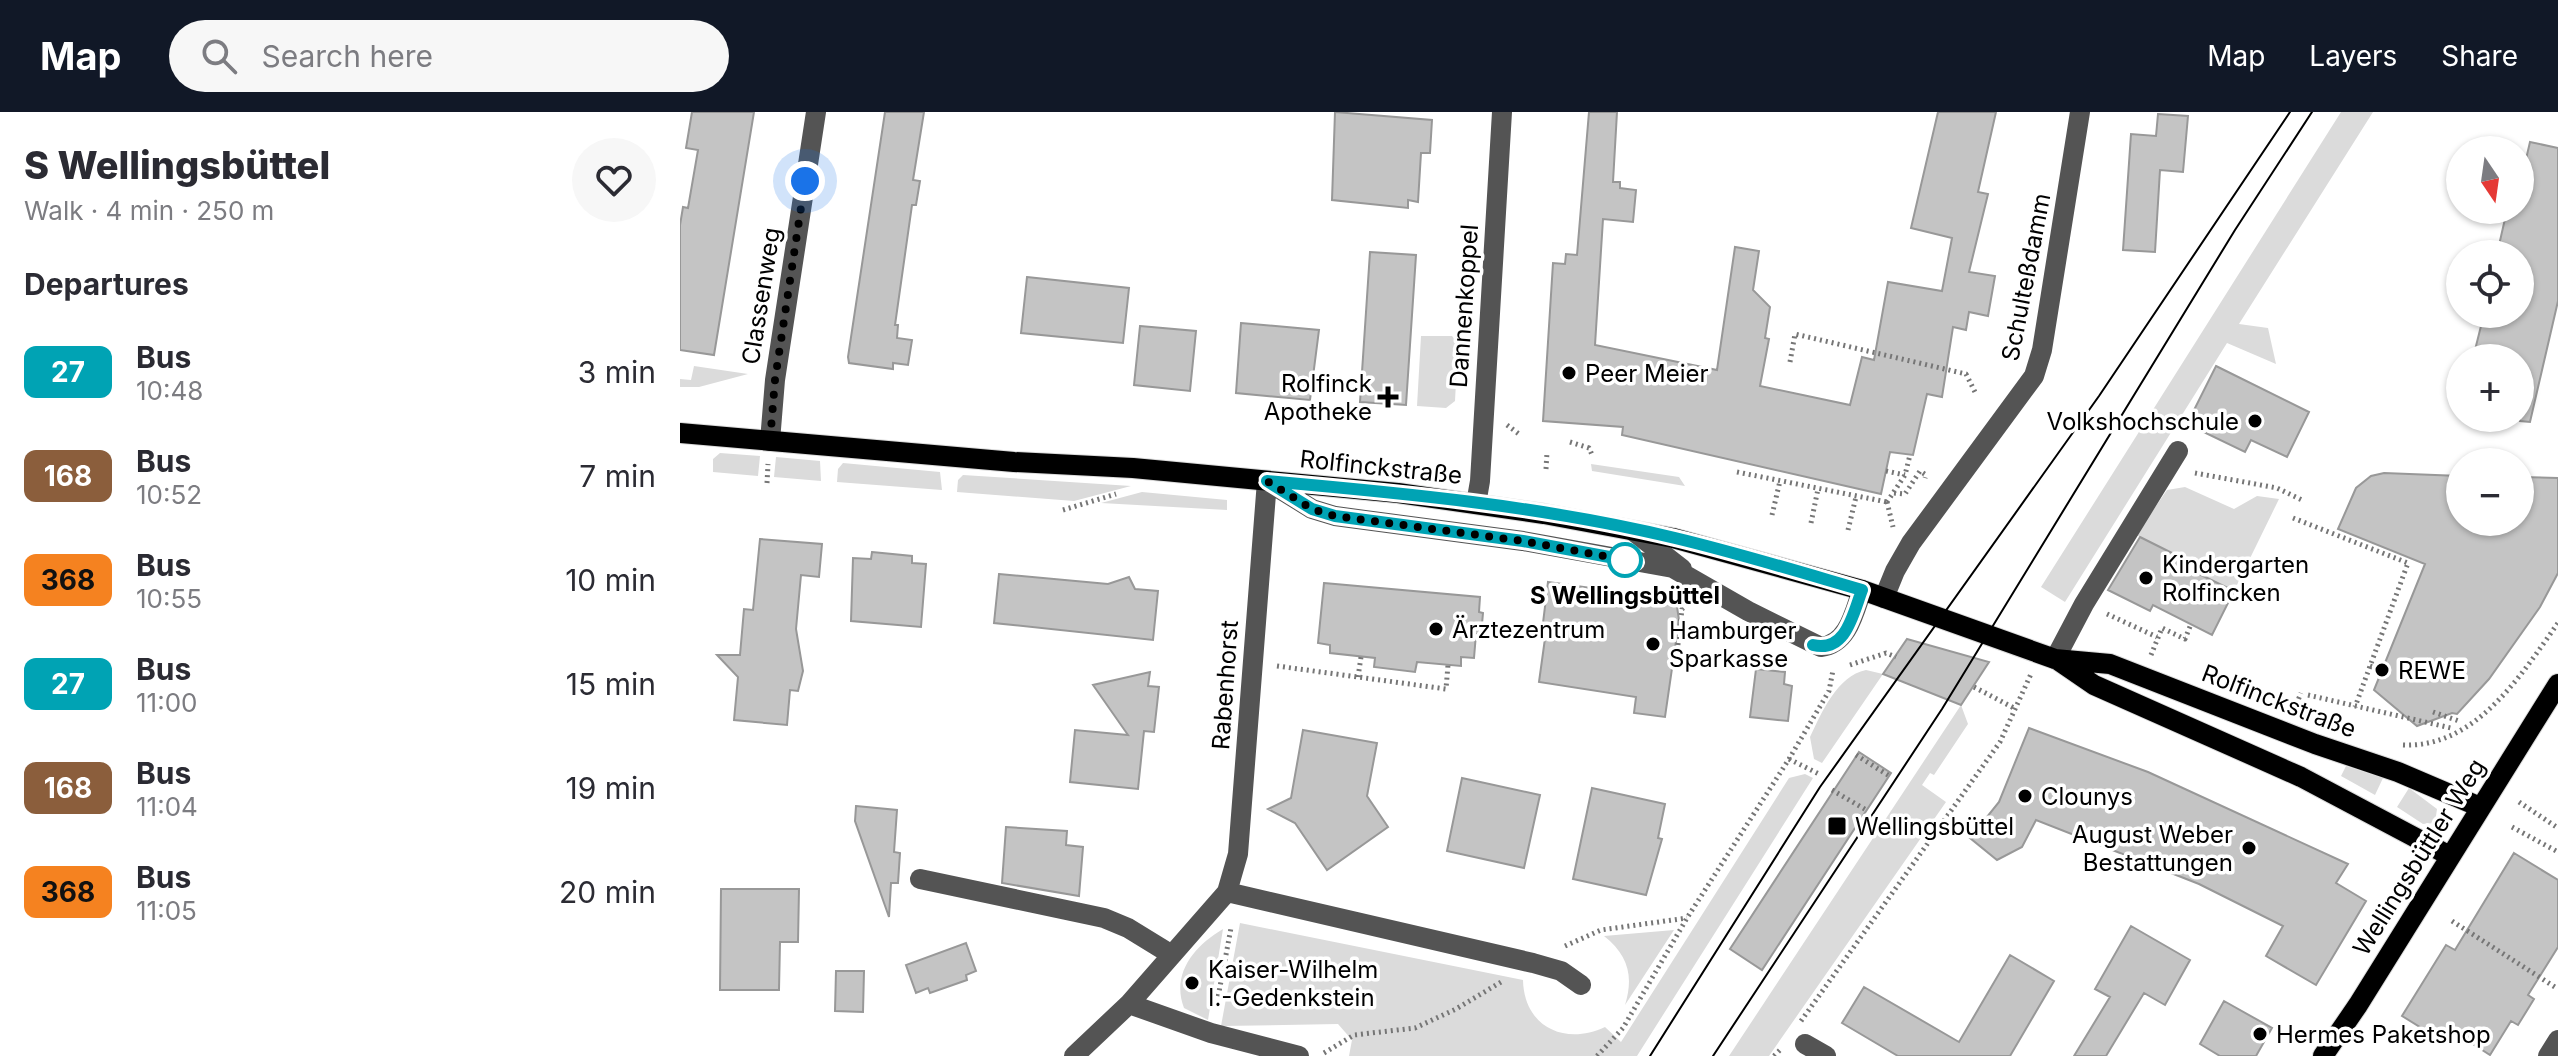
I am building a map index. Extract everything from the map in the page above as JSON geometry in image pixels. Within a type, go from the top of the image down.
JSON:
[{"type":"main road","name":"Rolfinckstraße","points":[[680,433],[1267,481],[1476,504],[1632,530],[1759,560],[1862,590],[2048,657],[2094,685],[2301,777],[2450,856]]},
{"type":"main road","name":"Rolfinckstraße","points":[[2048,657],[2110,664],[2315,744],[2398,772],[2480,807]]},
{"type":"main road","name":"Wellingsbüttler Weg","points":[[2323,1056],[2558,684]]},
{"type":"street","name":"Classenweg","points":[[770,441],[775,380],[816,112]]},
{"type":"street","name":"Dannenkoppel","points":[[1476,504],[1480,481],[1502,112]]},
{"type":"street","name":"Schulteßdamm","points":[[1884,598],[1911,543],[2034,376],[2042,350],[2080,112]]},
{"type":"street","points":[[2048,657],[2173,460]]},
{"type":"street","points":[[1267,481],[1312,509],[1335,516],[1523,541],[1673,568],[1690,576]]},
{"type":"street","name":"Rabenhorst","points":[[1074,1056],[1129,1004],[1232,894],[1238,854],[1267,481]]},
{"type":"street","points":[[1632,530],[1719,595],[1821,647],[1839,641],[1845,633],[1862,590]]},
{"type":"street","points":[[920,879],[1104,918],[1128,928],[1172,955]]},
{"type":"street","points":[[1232,894],[1533,963],[1561,971],[1581,985]]},
{"type":"street","points":[[1129,1004],[1211,1033],[1299,1056]]},
{"type":"street","points":[[1802,1036],[1826,1056]]},
{"type":"street","points":[[2548,1056],[2558,1040]]},
{"type":"path","points":[[1790,362],[1795,334],[1966,374],[1975,392]]},
{"type":"path","points":[[1570,442],[1589,448],[1593,457]]},
{"type":"path","points":[[1546,469],[1547,452]]},
{"type":"path","points":[[1887,502],[1905,475],[1910,455]]},
{"type":"path","points":[[2173,460],[2277,488],[2302,500]]},
{"type":"path","points":[[1886,471],[1905,475]]},
{"type":"path","points":[[1894,493],[1905,494],[1920,471],[1926,475],[1909,502]]},
{"type":"path","points":[[1737,472],[1887,502]]},
{"type":"path","points":[[1772,515],[1780,481]]},
{"type":"path","points":[[1811,523],[1818,489]]},
{"type":"path","points":[[1848,530],[1856,497]]},
{"type":"path","points":[[1887,502],[1891,519]]},
{"type":"path","points":[[2293,518],[2364,542],[2408,563],[2355,707]]},
{"type":"path","points":[[2084,604],[2157,637],[2162,628],[2185,639],[2191,624]]},
{"type":"path","points":[[1682,609],[1677,653],[1720,658]]},
{"type":"path","points":[[2396,745],[2424,744],[2450,736],[2483,717],[2558,623]]},
{"type":"path","points":[[1597,1056],[1623,1028],[1687,918],[1789,759],[1829,691],[1833,670],[1886,653],[1896,657]]},
{"type":"path","points":[[1358,677],[1361,657]]},
{"type":"path","points":[[1802,1036],[2000,742],[2014,708],[2048,657]]},
{"type":"path","points":[[1252,663],[1446,689],[1448,665]]},
{"type":"path","points":[[2370,666],[2382,670]]},
{"type":"path","points":[[1974,687],[2014,708]]},
{"type":"path","points":[[2292,714],[2305,694],[2451,728]]},
{"type":"path","points":[[2433,712],[2459,721]]},
{"type":"path","points":[[1856,755],[1891,777]]},
{"type":"path","points":[[1789,759],[1819,774]]},
{"type":"path","points":[[1832,790],[1868,811]]},
{"type":"path","points":[[2519,802],[2558,828]]},
{"type":"path","points":[[2512,827],[2558,852]]},
{"type":"path","points":[[1211,1033],[1232,894]]},
{"type":"path","points":[[1320,1056],[1354,1035],[1415,1028],[1456,1009],[1533,963],[1601,930],[1687,918]]},
{"type":"path","points":[[2452,921],[2558,989]]},
{"type":"shaded area","points":[[2341,112],[2373,112],[2239,324],[2268,328],[2276,364],[2227,343],[2065,602],[2041,587]]},
{"type":"shaded area","points":[[1421,336],[1452,336],[1458,344],[1455,401],[1446,408],[1417,406]]},
{"type":"shaded area","points":[[694,366],[748,374],[699,387],[680,387],[680,379],[691,380]]},
{"type":"shaded area","points":[[720,453],[760,456],[758,476],[713,472],[713,459]]},
{"type":"shaded area","points":[[776,457],[820,461],[821,481],[774,477]]},
{"type":"shaded area","points":[[843,463],[940,472],[942,490],[837,482],[838,469]]},
{"type":"shaded area","points":[[1591,464],[1679,477],[1685,486],[1592,471]]},
{"type":"shaded area","points":[[963,475],[1131,486],[1074,501],[957,492],[958,480]]},
{"type":"shaded area","points":[[2185,487],[2234,509],[2257,496],[2279,499],[2234,591],[2197,573],[2200,565],[2188,558],[2183,566],[2177,555],[2136,535],[2167,490]]},
{"type":"shaded area","points":[[1142,492],[1227,500],[1227,510],[1101,503]]},
{"type":"shaded area","points":[[1866,670],[1883,674],[1822,763],[1814,759],[1810,737],[1825,706],[1847,679]]},
{"type":"shaded area","points":[[1961,705],[1968,724],[1934,775],[1930,773],[1922,785],[1946,802],[1769,1056],[1729,1056]]},
{"type":"shaded area","points":[[2346,766],[2383,778],[2375,795],[2341,776]]},
{"type":"shaded area","points":[[1805,774],[1813,778],[1637,1056],[1349,1056],[1352,1040],[1338,1024],[1221,1026],[1240,923],[1523,980],[1531,1010],[1549,1028],[1575,1034],[1605,1027],[1621,1042],[1789,778]]},
{"type":"shaded area","points":[[2409,788],[2437,809],[2435,823],[2423,824],[2397,807]]},
{"type":"shaded area","points":[[1223,929],[1208,1020],[1184,1008],[1181,984],[1183,973],[1194,953]]},
{"type":"shaded area","points":[[1674,930],[1625,1005],[1629,985],[1627,967],[1619,951],[1604,936]]},
{"type":"building","points":[[692,112],[754,112],[714,355],[680,350],[680,225],[683,207],[688,208],[698,150],[686,148]]},
{"type":"building","points":[[885,112],[924,112],[913,180],[920,181],[916,205],[912,205],[895,325],[898,325],[897,338],[912,340],[908,365],[893,363],[893,369],[849,363],[848,357]]},
{"type":"building","points":[[1335,112],[1432,120],[1430,153],[1421,153],[1418,202],[1408,200],[1408,208],[1332,200]]},
{"type":"building","points":[[1589,112],[1617,112],[1613,182],[1620,182],[1620,188],[1636,190],[1633,222],[1603,219],[1595,345],[1717,370],[1735,247],[1759,251],[1753,290],[1770,307],[1765,338],[1769,339],[1760,386],[1850,405],[1862,357],[1874,360],[1888,282],[1942,291],[1952,238],[1911,228],[1938,112],[1996,112],[1978,192],[1988,194],[1969,272],[1995,276],[1988,316],[1969,312],[1966,330],[1953,327],[1942,397],[1927,394],[1913,455],[1890,452],[1881,494],[1622,435],[1623,427],[1543,421],[1553,263],[1565,264],[1566,254],[1577,255]]},
{"type":"building","points":[[2158,114],[2188,116],[2183,172],[2160,170],[2155,252],[2123,250],[2131,134],[2156,136]]},
{"type":"building","points":[[2534,143],[2558,148],[2558,301],[2534,405],[2534,344],[2476,344],[2480,328],[2534,328],[2534,240],[2500,240],[2504,224],[2534,224]]},
{"type":"building","points":[[1370,252],[1416,255],[1406,405],[1360,402]]},
{"type":"building","points":[[1027,277],[1129,288],[1123,343],[1021,333]]},
{"type":"building","points":[[1241,323],[1319,330],[1310,400],[1236,393]]},
{"type":"building","points":[[1140,326],[1196,331],[1190,391],[1134,385]]},
{"type":"building","name":"Volkshochschule","points":[[2216,366],[2309,412],[2287,457],[2251,440],[2245,452],[2187,424]]},
{"type":"building","points":[[2384,473],[2446,475],[2446,536],[2534,536],[2534,477],[2558,478],[2558,573],[2540,607],[2489,679],[2457,714],[2417,726],[2374,690],[2425,564],[2338,529],[2356,488],[2371,476]]},
{"type":"building","points":[[2140,537],[2200,567],[2197,573],[2234,591],[2212,635],[2153,605],[2150,611],[2108,590]]},
{"type":"building","points":[[760,539],[822,544],[819,577],[801,575],[796,629],[803,671],[798,691],[790,690],[787,725],[734,720],[738,677],[717,655],[740,655],[744,609],[753,610]]},
{"type":"building","points":[[872,552],[912,556],[912,563],[926,564],[921,627],[851,621],[853,558],[871,559]]},
{"type":"building","points":[[999,574],[1108,584],[1129,577],[1135,589],[1158,591],[1153,640],[994,623]]},
{"type":"building","name":"Hamburger Sparkasse","points":[[1548,582],[1676,600],[1679,620],[1665,717],[1634,713],[1636,697],[1539,682],[1547,624],[1543,623]]},
{"type":"building","points":[[1324,583],[1480,597],[1479,612],[1483,613],[1481,635],[1476,634],[1474,658],[1461,657],[1461,666],[1417,662],[1415,672],[1374,667],[1375,658],[1330,653],[1330,645],[1318,643]]},
{"type":"building","points":[[1907,639],[1989,662],[1961,705],[1883,674]]},
{"type":"building","points":[[1756,669],[1785,672],[1784,684],[1792,686],[1788,721],[1750,717]]},
{"type":"building","points":[[1150,672],[1148,686],[1159,687],[1154,732],[1144,731],[1138,789],[1070,782],[1075,730],[1128,735],[1093,685]]},
{"type":"building","points":[[2029,728],[2148,772],[2348,864],[2336,883],[2366,901],[2316,985],[2266,956],[2283,926],[2199,884],[2036,820],[2022,847],[1997,860],[1970,838],[1999,802]]},
{"type":"building","points":[[1303,730],[1377,743],[1367,796],[1388,827],[1327,870],[1295,823],[1268,809],[1291,798]]},
{"type":"building","points":[[1859,752],[1891,773],[1762,970],[1730,949]]},
{"type":"building","points":[[1462,778],[1540,795],[1524,868],[1447,851]]},
{"type":"building","points":[[1592,788],[1665,804],[1658,838],[1662,839],[1646,895],[1573,879]]},
{"type":"building","points":[[856,806],[897,810],[894,852],[900,853],[898,883],[891,883],[889,917],[855,821]]},
{"type":"building","points":[[1006,827],[1067,831],[1066,845],[1083,847],[1079,896],[1002,883]]},
{"type":"building","points":[[2514,853],[2558,880],[2558,947],[2528,995],[2534,999],[2518,1025],[2511,1021],[2490,1055],[2448,1028],[2441,1040],[2402,1016],[2446,945],[2455,950]]},
{"type":"building","points":[[721,889],[799,889],[798,942],[780,942],[779,990],[720,990]]},
{"type":"building","points":[[2131,926],[2190,960],[2165,1005],[2144,993],[2106,1056],[2074,1056],[2110,997],[2095,989]]},
{"type":"building","points":[[966,943],[976,971],[966,975],[967,980],[930,993],[928,988],[916,993],[906,965]]},
{"type":"building","points":[[2010,955],[2054,981],[2010,1056],[1898,1056],[1842,1023],[1864,987],[1959,1042]]},
{"type":"building","points":[[836,971],[864,971],[863,1012],[835,1011]]},
{"type":"building","points":[[2224,1001],[2272,1028],[2256,1056],[2220,1056],[2200,1044]]},
{"type":"tram line","points":[[1650,1056],[1820,787],[2099,396],[2290,112]]},
{"type":"tram line","points":[[1713,1056],[1942,709],[2235,230],[2312,112]]},
{"type":"bus line","name":"27","points":[[1636,562],[1523,541],[1335,516],[1312,509],[1267,481],[1398,493],[1632,530],[1759,560],[1862,590],[1850,623],[1839,641],[1830,646],[1813,645]]},
{"type":"place","name":"Peer Meier","points":[[1569,373]]},
{"type":"place","name":"Rolfinck Apotheke","points":[[1388,397]]},
{"type":"place","name":"Volkshochschule","points":[[2255,421]]},
{"type":"place","name":"S Wellingsbüttel","points":[[1625,560]]},
{"type":"place","name":"Kindergarten Rolfincken","points":[[2146,578]]},
{"type":"place","name":"Ärztezentrum","points":[[1436,629]]},
{"type":"place","name":"Hamburger Sparkasse","points":[[1653,644]]},
{"type":"place","name":"REWE","points":[[2382,670]]},
{"type":"place","name":"Clounys","points":[[2025,796]]},
{"type":"place","name":"Wellingsbüttel","points":[[1837,826]]},
{"type":"place","name":"August Weber Bestattungen","points":[[2249,848]]},
{"type":"place","name":"Kaiser-Wilhelm I.-Gedenkstein","points":[[1192,983]]},
{"type":"place","name":"Hermes Paketshop","points":[[2260,1034]]},
{"type":"route","points":[[805,181],[775,380],[770,441],[1267,481],[1312,509],[1335,516],[1523,541],[1636,562],[1625,560]]}]
